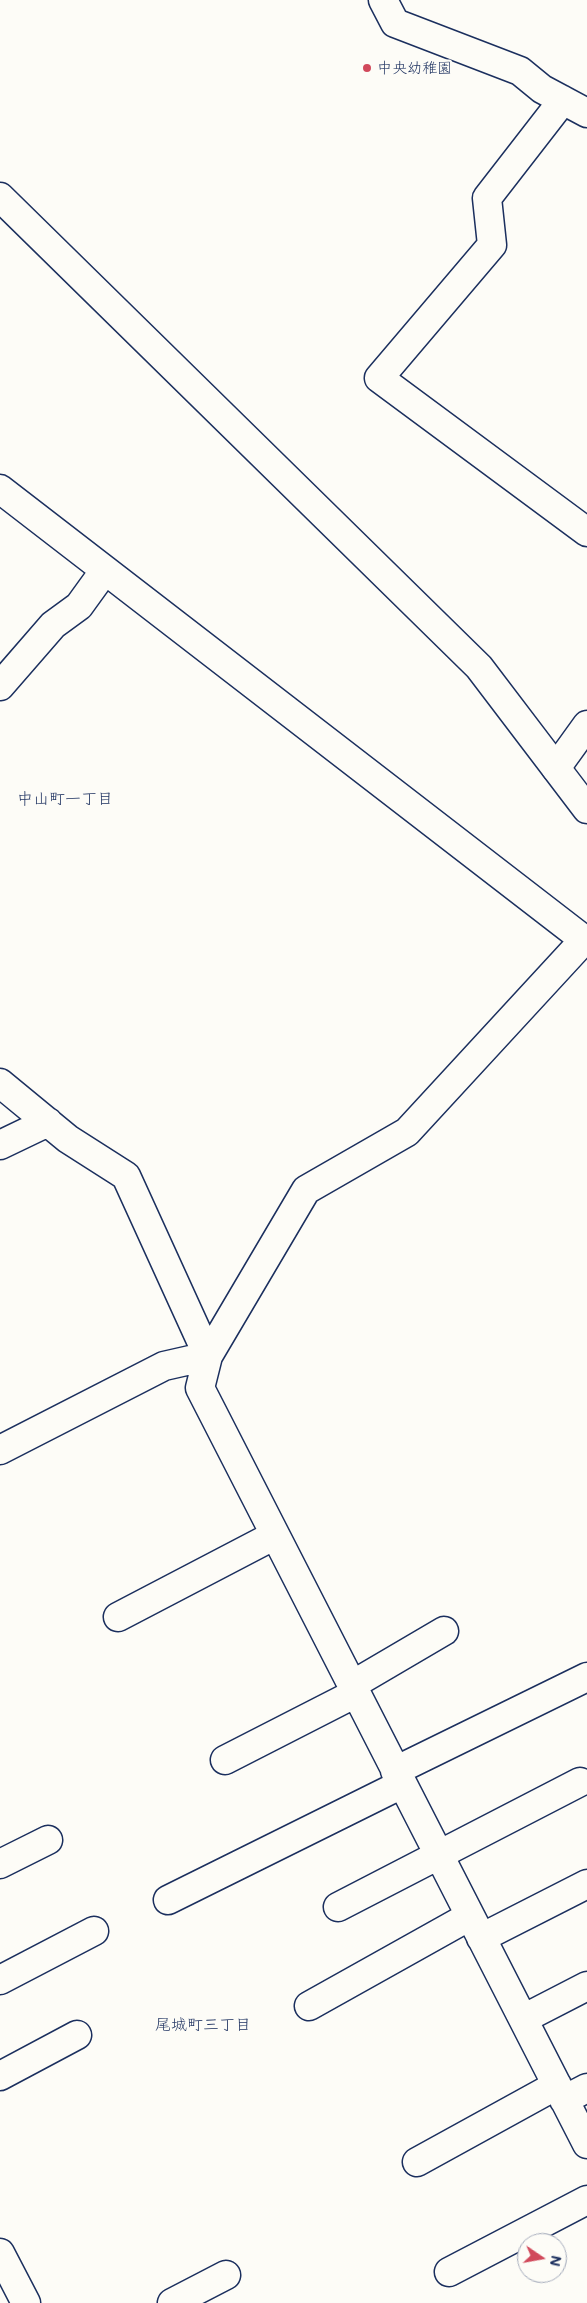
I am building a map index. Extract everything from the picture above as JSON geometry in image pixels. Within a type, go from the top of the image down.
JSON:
[{"type":"street","points":[[383,0],[395,23],[520,71],[542,89],[587,114]]},
{"type":"street","points":[[563,100],[487,198],[492,245],[380,378],[587,532]]},
{"type":"street","points":[[0,197],[479,667],[587,809]]},
{"type":"street","points":[[0,489],[586,941],[408,1132],[306,1190],[208,1356],[200,1388],[523,2020],[569,2091],[587,2144]]},
{"type":"street","points":[[0,686],[53,625],[79,606],[105,570]]},
{"type":"street","points":[[556,768],[587,725]]},
{"type":"street","points":[[0,1083],[68,1139],[126,1176],[208,1356]]},
{"type":"street","points":[[0,1145],[48,1122]]},
{"type":"street","points":[[0,1450],[164,1366],[208,1356]]},
{"type":"street","points":[[118,1617],[275,1535]]},
{"type":"street","points":[[225,1760],[354,1689],[444,1631]]},
{"type":"street","points":[[168,1900],[587,1677]]},
{"type":"street","points":[[338,1907],[580,1782]]},
{"type":"street","points":[[0,1864],[48,1840]]},
{"type":"street","points":[[309,2006],[476,1927],[587,1884]]},
{"type":"street","points":[[0,1980],[94,1931]]},
{"type":"street","points":[[523,2020],[587,1986]]},
{"type":"street","points":[[0,2076],[77,2036]]},
{"type":"street","points":[[417,2162],[569,2091]]},
{"type":"street","points":[[449,2272],[587,2200]]},
{"type":"street","points":[[0,2254],[26,2303]]},
{"type":"street","points":[[172,2303],[226,2275]]},
{"type":"place","name":"中央幼稚園","points":[[367,68]]},
{"type":"district","name":"中山町一丁目","points":[[65,799]]},
{"type":"district","name":"尾城町三丁目","points":[[203,2025]]}]
